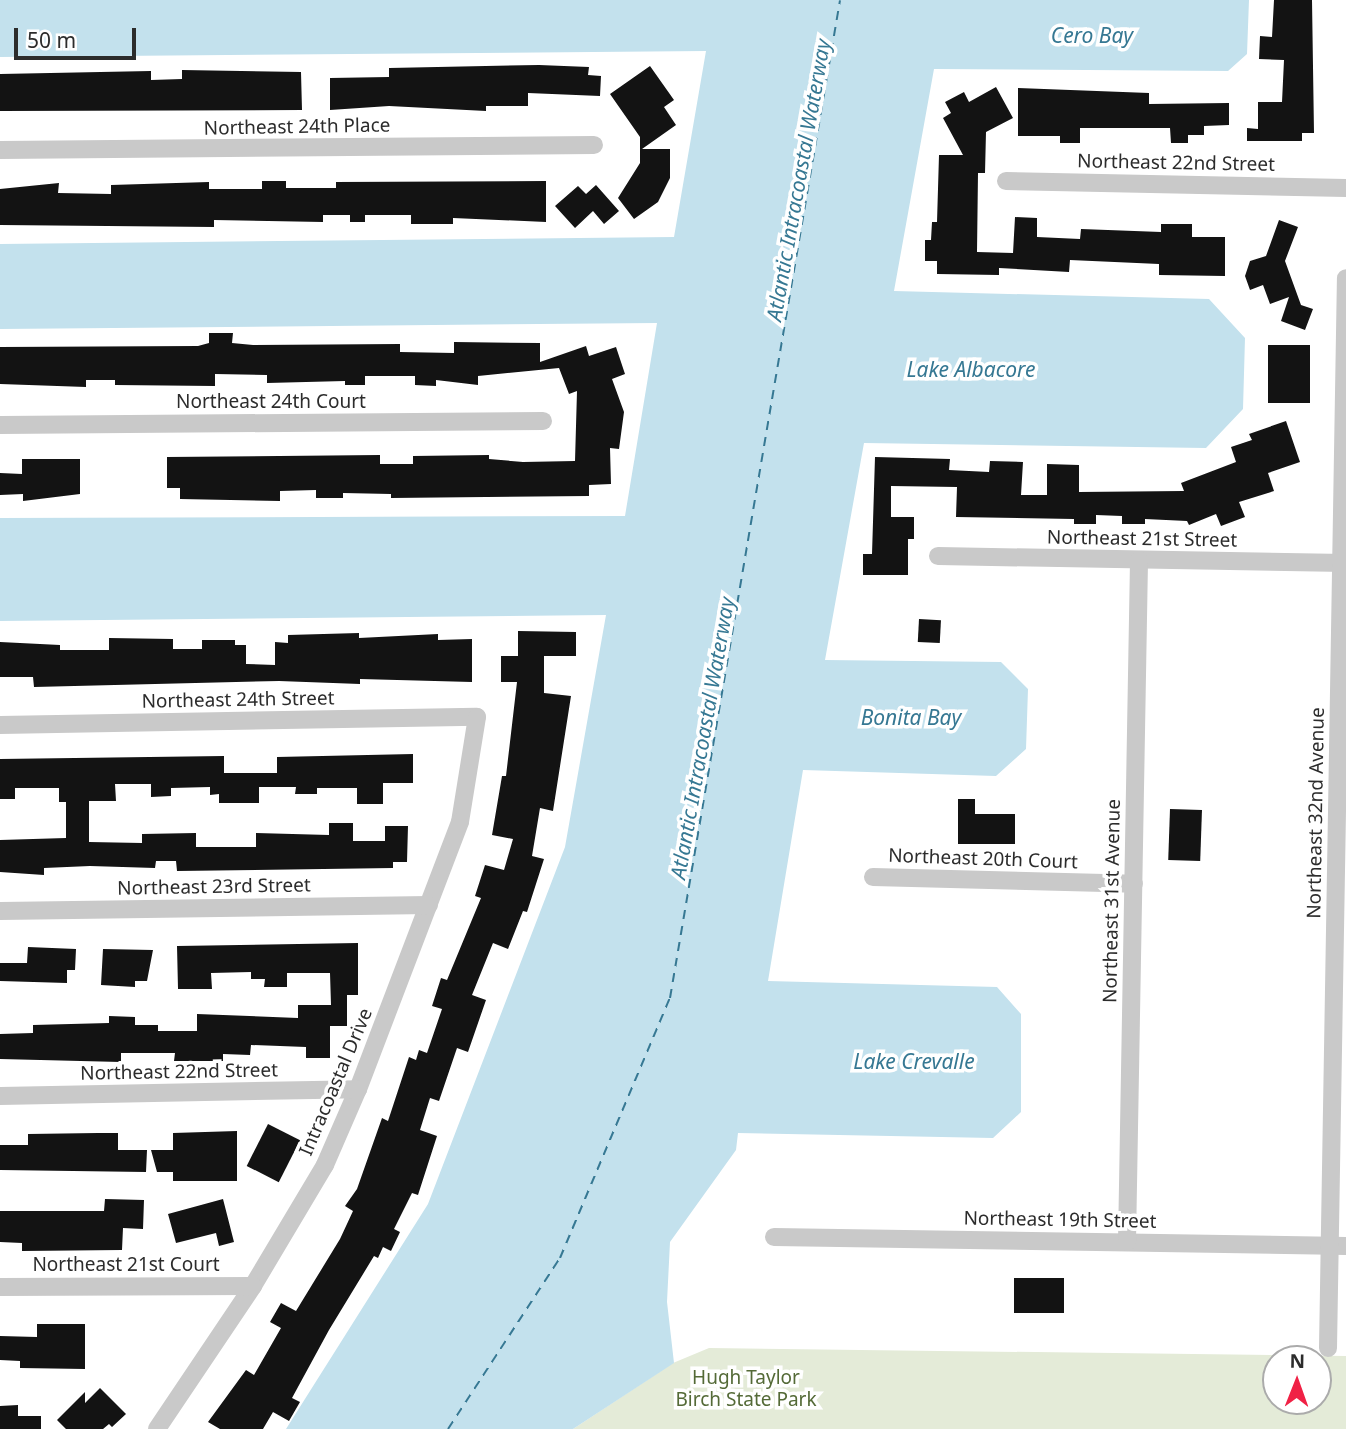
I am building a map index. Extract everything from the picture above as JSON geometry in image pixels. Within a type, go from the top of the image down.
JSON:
[{"type":"street","name":"Northeast 24th Place","points":[[0,150],[594,145]]},
{"type":"street","name":"Northeast 22nd Street","points":[[1006,181],[1346,188]]},
{"type":"street","name":"Northeast 32nd Avenue","points":[[1328,1345],[1338,1246],[1346,278]]},
{"type":"street","name":"Northeast 24th Court","points":[[0,425],[543,421]]},
{"type":"street","name":"Northeast 21st Street","points":[[937,556],[1344,563]]},
{"type":"street","name":"Northeast 31st Avenue","points":[[1127,1242],[1139,560]]},
{"type":"street","name":"Northeast 24th Street","points":[[0,726],[477,717]]},
{"type":"street","name":"Intracoastal Drive","points":[[157,1429],[253,1286],[325,1165],[358,1089],[460,822],[477,717]]},
{"type":"street","name":"Northeast 20th Court","points":[[873,877],[1134,884]]},
{"type":"street","name":"Northeast 23rd Street","points":[[0,911],[429,905]]},
{"type":"street","name":"Northeast 22nd Street","points":[[0,1096],[358,1089]]},
{"type":"street","name":"Northeast 19th Street","points":[[774,1237],[1338,1246]]},
{"type":"street","name":"Northeast 21st Court","points":[[0,1287],[253,1286]]},
{"type":"green space","name":"Hugh Taylor Birch State Park","points":[[709,1348],[1262,1355],[1262,1415],[1332,1415],[1332,1356],[1346,1356],[1346,1429],[573,1429],[673,1363]]},
{"type":"water","points":[[0,0],[1249,0],[1247,54],[1228,71],[934,69],[894,291],[1209,299],[1245,338],[1243,409],[1206,448],[864,443],[825,660],[1001,662],[1028,689],[1026,749],[996,776],[803,770],[768,981],[997,987],[1021,1014],[1021,1112],[993,1138],[738,1133],[736,1150],[670,1242],[667,1302],[674,1363],[573,1429],[286,1429],[428,1204],[565,847],[606,615],[0,621],[0,518],[625,516],[657,323],[0,329],[0,244],[674,237],[706,51],[0,57]]},
{"type":"building","points":[[1274,0],[1312,0],[1314,133],[1302,133],[1302,141],[1247,141],[1247,128],[1258,129],[1258,102],[1282,102],[1284,60],[1259,59],[1260,36],[1272,37]]},
{"type":"building","points":[[539,65],[589,67],[588,75],[601,76],[600,96],[528,93],[528,106],[486,106],[486,111],[389,106],[330,110],[330,78],[389,77],[389,68]]},
{"type":"building","points":[[650,66],[674,100],[664,107],[676,125],[642,149],[670,149],[670,178],[658,202],[634,219],[618,198],[640,163],[640,137],[610,94]]},
{"type":"building","points":[[182,70],[301,72],[302,110],[0,111],[0,74],[151,71],[151,80],[182,79]]},
{"type":"building","points":[[996,87],[1013,118],[986,132],[985,173],[978,173],[977,252],[1013,253],[1015,217],[1037,218],[1037,237],[1080,239],[1081,229],[1161,232],[1161,224],[1192,224],[1192,237],[1225,237],[1225,276],[1159,275],[1159,264],[1070,260],[1069,272],[999,268],[999,275],[937,274],[937,261],[925,261],[925,240],[931,240],[932,222],[937,222],[939,155],[963,155],[943,118],[951,113],[945,102],[964,92],[969,102]]},
{"type":"building","points":[[1018,88],[1149,93],[1149,104],[1229,103],[1229,125],[1204,126],[1204,135],[1188,135],[1188,143],[1171,143],[1170,128],[1080,128],[1080,143],[1060,143],[1060,136],[1018,136]]},
{"type":"building","points":[[262,181],[286,181],[286,188],[336,188],[336,182],[546,181],[546,222],[453,218],[453,224],[411,224],[411,215],[365,215],[365,222],[350,222],[350,215],[323,215],[323,222],[214,220],[214,227],[0,225],[0,189],[59,183],[58,193],[111,194],[111,185],[209,182],[209,189],[262,189]]},
{"type":"building","points":[[596,185],[619,211],[604,224],[593,211],[575,228],[555,206],[578,186],[586,194]]},
{"type":"building","points":[[1279,220],[1298,227],[1285,261],[1301,305],[1313,309],[1305,330],[1281,321],[1289,297],[1270,304],[1263,285],[1250,290],[1245,276],[1250,261],[1266,256]]},
{"type":"building","points":[[209,333],[233,333],[232,343],[253,345],[400,344],[400,352],[454,353],[454,342],[540,343],[540,362],[586,346],[589,356],[616,347],[625,374],[612,379],[624,412],[619,449],[610,448],[611,484],[589,485],[589,496],[391,498],[391,494],[343,493],[343,498],[316,498],[316,490],[280,491],[280,501],[180,499],[180,488],[167,488],[167,457],[380,455],[380,464],[413,464],[413,456],[489,455],[489,459],[523,462],[575,461],[577,391],[569,394],[559,368],[478,376],[478,385],[436,380],[436,386],[415,385],[415,376],[365,376],[365,385],[345,385],[345,381],[267,383],[267,375],[215,374],[215,386],[115,385],[115,380],[86,380],[86,387],[0,384],[0,347],[198,346],[209,343]]},
{"type":"building","points":[[1268,345],[1310,345],[1310,403],[1268,403]]},
{"type":"building","points":[[1286,421],[1300,462],[1268,473],[1274,491],[1239,502],[1245,517],[1221,526],[1216,514],[1189,525],[1187,521],[1145,519],[1145,524],[1122,524],[1122,516],[1096,515],[1096,524],[1074,524],[1074,519],[956,517],[957,487],[891,486],[891,517],[914,517],[914,539],[908,539],[908,575],[863,575],[863,554],[872,554],[875,457],[950,459],[949,470],[989,472],[990,461],[1023,462],[1021,495],[1047,495],[1047,464],[1079,465],[1079,492],[1184,491],[1181,483],[1236,462],[1231,447],[1252,440],[1249,434]]},
{"type":"building","points":[[22,459],[80,459],[80,494],[23,501],[23,494],[0,495],[0,473],[22,474]]},
{"type":"building","points":[[919,619],[941,620],[940,643],[918,642]]},
{"type":"building","points":[[518,631],[576,632],[576,656],[544,656],[544,693],[571,696],[553,811],[540,808],[532,856],[544,859],[527,912],[523,911],[508,949],[493,943],[472,995],[486,1000],[468,1052],[457,1048],[439,1101],[430,1098],[420,1130],[437,1136],[418,1195],[412,1193],[394,1229],[400,1232],[391,1251],[383,1247],[378,1258],[374,1256],[329,1330],[292,1398],[300,1402],[289,1421],[273,1412],[263,1429],[220,1429],[208,1422],[246,1370],[254,1375],[281,1328],[270,1322],[281,1303],[296,1311],[340,1239],[353,1211],[345,1206],[357,1189],[382,1118],[388,1121],[409,1057],[416,1060],[419,1050],[427,1053],[442,1009],[432,1006],[441,978],[447,980],[481,898],[475,896],[485,865],[504,870],[513,839],[492,835],[502,776],[506,776],[517,682],[501,682],[501,656],[518,656]]},
{"type":"building","points":[[359,633],[359,638],[438,634],[438,640],[472,639],[472,682],[360,679],[360,684],[279,681],[34,687],[33,677],[0,677],[0,642],[60,645],[60,650],[109,650],[109,638],[173,639],[173,649],[202,649],[202,640],[235,640],[235,645],[246,645],[246,664],[275,665],[275,642],[288,643],[288,635]]},
{"type":"building","points":[[413,754],[413,783],[383,783],[383,804],[357,804],[357,788],[317,788],[317,794],[295,794],[296,787],[259,787],[259,803],[219,803],[219,794],[210,795],[210,787],[171,788],[171,796],[151,797],[151,784],[115,784],[116,801],[89,801],[89,842],[142,843],[142,834],[196,833],[196,847],[256,847],[256,833],[329,835],[329,823],[353,823],[353,841],[385,841],[385,826],[408,826],[407,862],[393,862],[393,868],[177,871],[176,861],[156,861],[155,868],[44,868],[44,875],[0,872],[0,840],[66,838],[66,802],[59,802],[59,788],[15,788],[15,799],[0,799],[0,759],[224,756],[224,773],[277,773],[277,757]]},
{"type":"building","points":[[958,799],[975,799],[975,814],[1015,814],[1015,844],[958,844]]},
{"type":"building","points":[[1170,809],[1202,810],[1200,861],[1168,860]]},
{"type":"building","points":[[358,943],[358,995],[347,995],[347,1026],[330,1026],[330,1058],[306,1058],[306,1047],[251,1045],[250,1055],[223,1054],[223,1061],[174,1061],[175,1053],[121,1053],[121,1062],[0,1059],[0,1034],[33,1033],[33,1025],[109,1023],[109,1016],[135,1017],[135,1025],[158,1025],[158,1031],[197,1031],[197,1014],[298,1018],[298,1005],[331,1005],[330,973],[287,973],[287,987],[264,987],[265,979],[251,979],[251,972],[211,973],[212,989],[178,989],[177,946]]},
{"type":"building","points":[[28,947],[76,949],[75,970],[67,970],[67,983],[0,981],[0,963],[27,963]]},
{"type":"building","points":[[103,949],[153,950],[147,981],[135,981],[135,987],[101,985]]},
{"type":"building","points":[[268,1124],[300,1140],[279,1182],[247,1166]]},
{"type":"building","points":[[237,1131],[237,1181],[173,1181],[173,1172],[157,1172],[151,1150],[173,1150],[173,1133]]},
{"type":"building","points":[[118,1133],[118,1150],[147,1150],[146,1172],[0,1170],[0,1145],[28,1145],[28,1134]]},
{"type":"building","points":[[105,1199],[144,1200],[143,1229],[123,1228],[122,1250],[22,1251],[22,1243],[0,1242],[0,1211],[104,1211]]},
{"type":"building","points":[[223,1199],[234,1242],[219,1246],[216,1233],[176,1243],[168,1214]]},
{"type":"building","points":[[1014,1278],[1064,1278],[1064,1313],[1014,1313]]},
{"type":"building","points":[[37,1324],[85,1324],[85,1369],[20,1368],[20,1361],[0,1360],[0,1336],[37,1337]]},
{"type":"building","points":[[100,1388],[126,1414],[112,1427],[109,1424],[103,1429],[66,1429],[57,1420],[85,1392],[85,1403]]},
{"type":"building","points":[[18,1405],[18,1416],[41,1416],[41,1429],[0,1429],[0,1406]]},
{"type":"ferry route","points":[[448,1429],[560,1258],[670,998],[840,0]]},
{"type":"water label","name":"Cero Bay","points":[[1092,35]]},
{"type":"water label","name":"Atlantic Intracoastal Waterway","points":[[798,180]]},
{"type":"water label","name":"Lake Albacore","points":[[971,369]]},
{"type":"water label","name":"Bonita Bay","points":[[911,717]]},
{"type":"water label","name":"Atlantic Intracoastal Waterway","points":[[702,738]]},
{"type":"water label","name":"Lake Crevalle","points":[[914,1061]]}]
